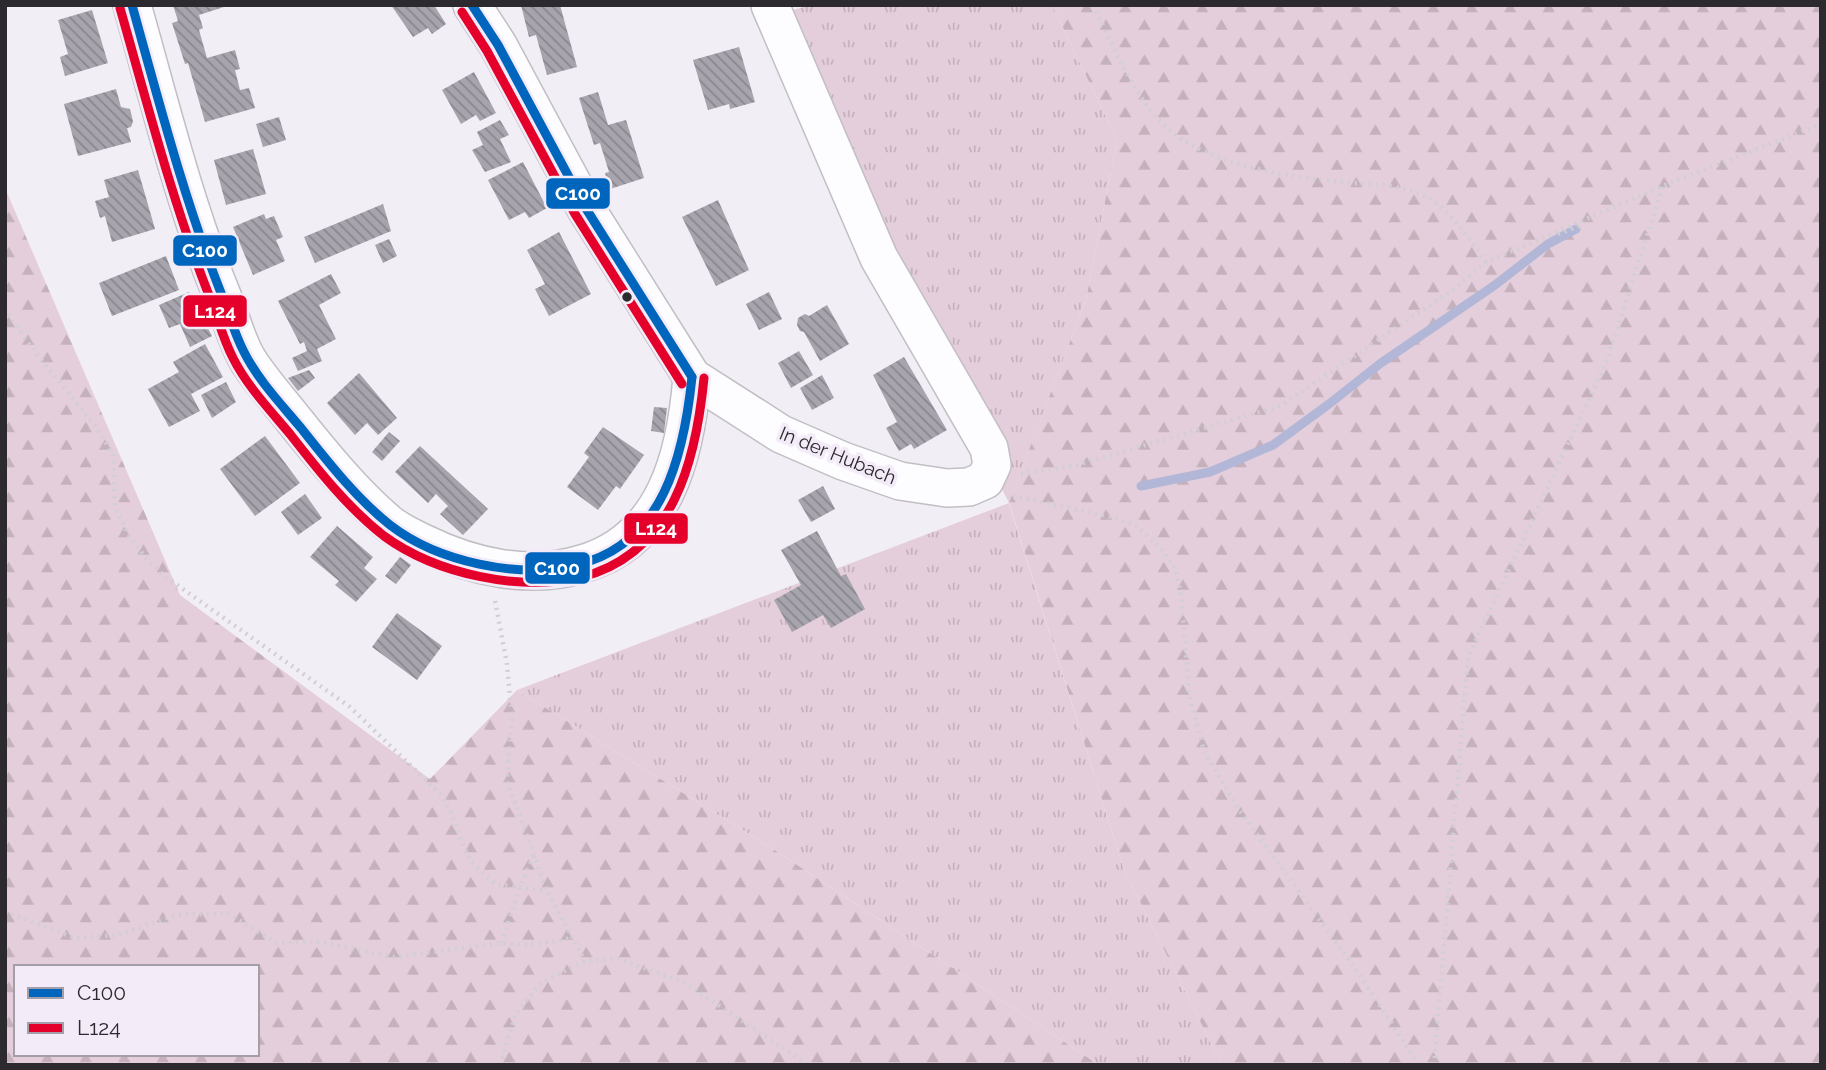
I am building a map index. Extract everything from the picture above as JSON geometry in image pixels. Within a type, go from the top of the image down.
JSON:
[{"type":"street","points":[[132,5],[203,250],[248,361],[309,439],[389,524],[447,555],[486,566],[514,570],[567,568],[593,561],[621,545],[645,524],[671,484],[684,441],[692,377]]},
{"type":"street","name":"In der Hubach","points":[[472,5],[498,45],[584,207],[692,377],[781,434],[843,461],[900,481],[947,488],[969,487],[985,480]]},
{"type":"street","points":[[770,5],[878,258],[989,448],[992,465],[985,480]]},
{"type":"path","points":[[1093,5],[1140,97],[1164,125],[1188,144],[1236,163],[1312,179],[1405,188],[1429,198],[1447,211],[1486,262]]},
{"type":"path","points":[[985,480],[1077,465],[1280,406],[1454,289],[1486,262],[1663,186],[1821,124]]},
{"type":"path","points":[[1433,1065],[1468,657],[1606,363],[1663,186]]},
{"type":"path","points":[[1486,262],[1585,224]]},
{"type":"path","points":[[5,308],[31,347],[97,428],[113,456],[115,507],[129,536],[145,556],[163,575],[350,707],[440,794],[451,812],[471,862],[495,884],[547,891]]},
{"type":"path","points":[[985,480],[1008,495],[1022,500],[1112,517],[1136,526],[1157,544],[1174,565],[1181,592],[1189,694],[1204,751],[1238,808],[1357,971],[1419,1065]]},
{"type":"path","points":[[486,566],[507,664],[512,720],[507,781],[547,891],[585,961]]},
{"type":"path","points":[[502,943],[519,889],[535,855]]},
{"type":"path","points":[[5,912],[75,938],[118,935],[176,915],[228,913],[276,943],[319,942],[393,957],[502,943],[529,945],[573,938]]},
{"type":"path","points":[[500,1065],[516,1013],[541,983],[585,961],[618,958],[684,982],[808,1065]]},
{"type":"green space","points":[[811,5],[1052,5],[1117,140],[1086,299],[1009,504],[1124,870],[1222,1065],[1099,1065],[767,845],[517,690],[1009,503],[761,19]]},
{"type":"green space","points":[[1052,5],[1821,5],[1821,1065],[1222,1065],[1124,870],[1009,503],[1086,299],[1117,140]]},
{"type":"green space","points":[[5,188],[180,595],[430,779],[517,690],[767,845],[1099,1065],[5,1065]]},
{"type":"building","points":[[173,5],[230,5],[199,15],[203,28],[199,30],[207,58],[235,50],[240,69],[235,70],[240,90],[249,88],[255,108],[205,122],[188,63],[185,64],[172,23],[178,21]]},
{"type":"building","points":[[391,5],[434,5],[446,24],[432,34],[428,28],[413,37]]},
{"type":"building","points":[[521,5],[560,5],[577,67],[547,75],[536,35],[529,37]]},
{"type":"building","points":[[92,10],[108,63],[65,76],[60,57],[68,54],[58,20]]},
{"type":"building","points":[[739,47],[755,102],[730,109],[729,104],[708,110],[693,60]]},
{"type":"building","points":[[474,72],[496,113],[480,121],[476,115],[461,124],[442,90]]},
{"type":"building","points":[[116,89],[121,107],[130,109],[133,121],[131,127],[127,128],[131,142],[78,156],[64,104]]},
{"type":"building","points":[[598,92],[608,125],[626,120],[644,178],[610,189],[605,173],[609,172],[600,143],[594,145],[579,98]]},
{"type":"building","points":[[279,117],[286,140],[263,147],[256,124]]},
{"type":"building","points":[[500,120],[509,135],[500,139],[511,162],[485,172],[472,150],[483,145],[477,132]]},
{"type":"building","points":[[253,149],[266,194],[226,205],[214,160]]},
{"type":"building","points":[[523,162],[547,208],[529,218],[525,212],[509,220],[488,180]]},
{"type":"building","points":[[138,170],[155,229],[112,242],[105,216],[100,218],[95,201],[109,197],[104,180]]},
{"type":"building","points":[[718,200],[749,270],[716,286],[682,217]]},
{"type":"building","points":[[383,204],[391,231],[315,263],[304,237]]},
{"type":"building","points":[[264,214],[266,219],[274,216],[283,237],[276,240],[285,261],[253,275],[233,227]]},
{"type":"building","points":[[559,232],[591,294],[549,316],[535,289],[545,284],[527,250]]},
{"type":"building","points":[[389,239],[397,256],[383,263],[375,245]]},
{"type":"building","points":[[166,256],[179,290],[112,316],[99,283]]},
{"type":"building","points":[[331,274],[341,293],[319,305],[336,339],[317,349],[322,361],[298,371],[292,358],[307,351],[304,342],[300,344],[278,301]]},
{"type":"building","points":[[189,292],[212,336],[190,347],[180,324],[169,328],[159,305]]},
{"type":"building","points":[[769,292],[782,319],[759,330],[746,304]]},
{"type":"building","points":[[827,305],[849,344],[820,361],[804,332],[800,331],[797,325],[798,318],[805,314],[809,316]]},
{"type":"building","points":[[205,344],[223,377],[191,394],[200,411],[169,427],[148,389],[179,372],[173,362]]},
{"type":"building","points":[[799,351],[813,375],[791,388],[778,363]]},
{"type":"building","points":[[904,357],[947,430],[914,449],[911,444],[899,451],[886,428],[897,422],[873,375]]},
{"type":"building","points":[[309,370],[315,378],[298,391],[288,378]]},
{"type":"building","points":[[359,373],[397,418],[378,435],[367,423],[355,435],[327,403]]},
{"type":"building","points":[[822,375],[834,398],[812,410],[800,388]]},
{"type":"building","points":[[226,382],[236,402],[212,418],[201,395]]},
{"type":"building","points":[[654,407],[667,408],[664,433],[651,431]]},
{"type":"building","points":[[603,427],[644,455],[620,489],[616,486],[598,510],[567,487],[589,457],[584,453]]},
{"type":"building","points":[[389,432],[400,441],[382,461],[372,452]]},
{"type":"building","points":[[265,436],[300,483],[255,516],[220,469]]},
{"type":"building","points":[[420,446],[488,509],[463,535],[440,514],[448,506],[436,494],[428,503],[395,472]]},
{"type":"building","points":[[823,486],[835,509],[811,522],[798,500]]},
{"type":"building","points":[[305,494],[322,518],[298,535],[281,512]]},
{"type":"building","points":[[337,526],[373,557],[364,568],[377,579],[356,602],[335,585],[339,581],[310,557]]},
{"type":"building","points":[[817,531],[841,576],[846,574],[865,609],[831,628],[823,615],[792,632],[774,600],[801,585],[781,550]]},
{"type":"building","points":[[400,557],[411,565],[396,584],[385,576]]},
{"type":"building","points":[[397,613],[442,646],[417,680],[372,647]]},
{"type":"waterway","points":[[1141,486],[1210,472],[1273,445],[1381,363],[1495,285],[1548,244],[1576,229]]},
{"type":"transit line","name":"C100","points":[[132,5],[184,186],[244,352],[270,392],[343,479],[390,525],[409,538],[455,558],[504,568],[553,569],[576,565],[606,554],[630,538],[649,517],[664,492],[683,436],[692,377]]},
{"type":"transit line","name":"C100","points":[[472,5],[498,45],[585,207],[692,377]]},
{"type":"transit line","name":"L124","points":[[120,8],[184,227],[233,358],[259,398],[334,488],[384,536],[428,561],[453,570],[506,581],[558,581],[582,577],[613,565],[639,547],[659,525],[674,499],[686,471],[694,440],[704,378]]},
{"type":"transit line","name":"L124","points":[[462,12],[487,51],[575,214],[682,384]]}]
